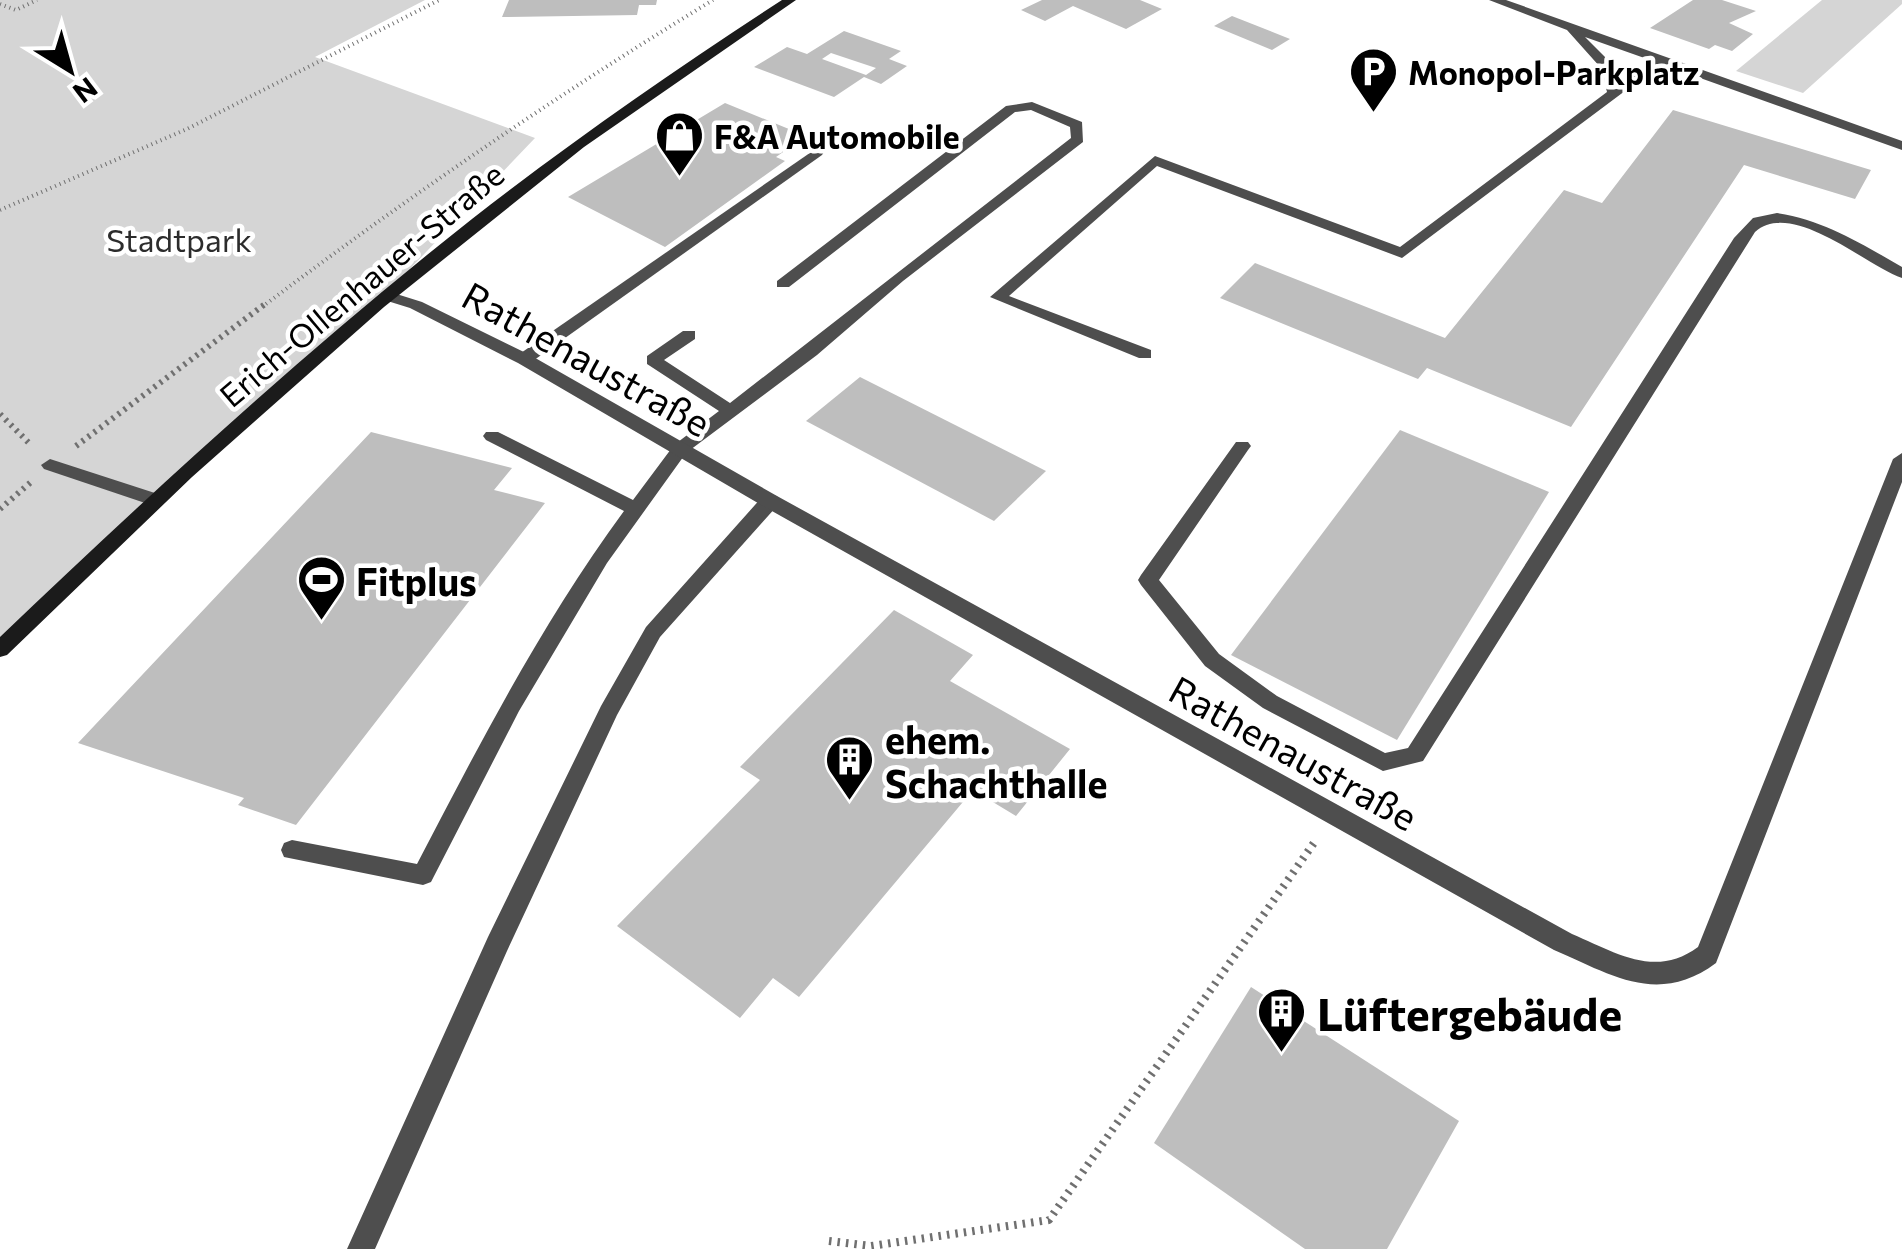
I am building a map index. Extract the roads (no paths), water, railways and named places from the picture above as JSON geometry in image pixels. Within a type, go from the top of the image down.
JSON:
[{"type":"street","name":"Erich-Ollenhauer-Straße","points":[[0,650],[154,500],[387,296],[549,166],[665,80],[790,0]]},
{"type":"street","points":[[1495,0],[1902,146]]},
{"type":"street","points":[[1568,26],[1607,67],[1614,92]]},
{"type":"street","points":[[1145,354],[998,296],[1155,160],[1402,252],[1659,59]]},
{"type":"street","points":[[292,850],[424,875],[511,705],[600,558],[680,449],[811,351],[897,278],[1078,138],[1078,125],[1032,106],[1010,108],[783,284]]},
{"type":"street","points":[[524,359],[818,152]]},
{"type":"street","points":[[1242,446],[1148,580],[1212,660],[1270,702],[1383,762],[1415,754],[1739,241],[1757,221],[1775,216],[1805,222],[1902,274]]},
{"type":"street","name":"Rathenaustraße","points":[[387,296],[416,304],[524,359],[770,501],[1563,942],[1658,976],[1678,975],[1693,968],[1707,954],[1902,460]]},
{"type":"street","points":[[689,335],[653,360],[728,410]]},
{"type":"street","points":[[492,436],[636,508]]},
{"type":"street","points":[[50,465],[154,500]]},
{"type":"street","points":[[361,1249],[497,945],[608,712],[652,632],[770,501]]},
{"type":"place","name":"Monopol-Parkplatz","points":[[1373,114]]},
{"type":"place","name":"F&A Automobile","points":[[679,178]]},
{"type":"place","name":"Fitplus","points":[[321,622]]},
{"type":"place","name":"ehem. Schachthalle","points":[[850,802]]},
{"type":"place","name":"Lüftergebäude","points":[[1282,1054]]},
{"type":"park label","name":"Stadtpark","points":[[179,239]]}]
